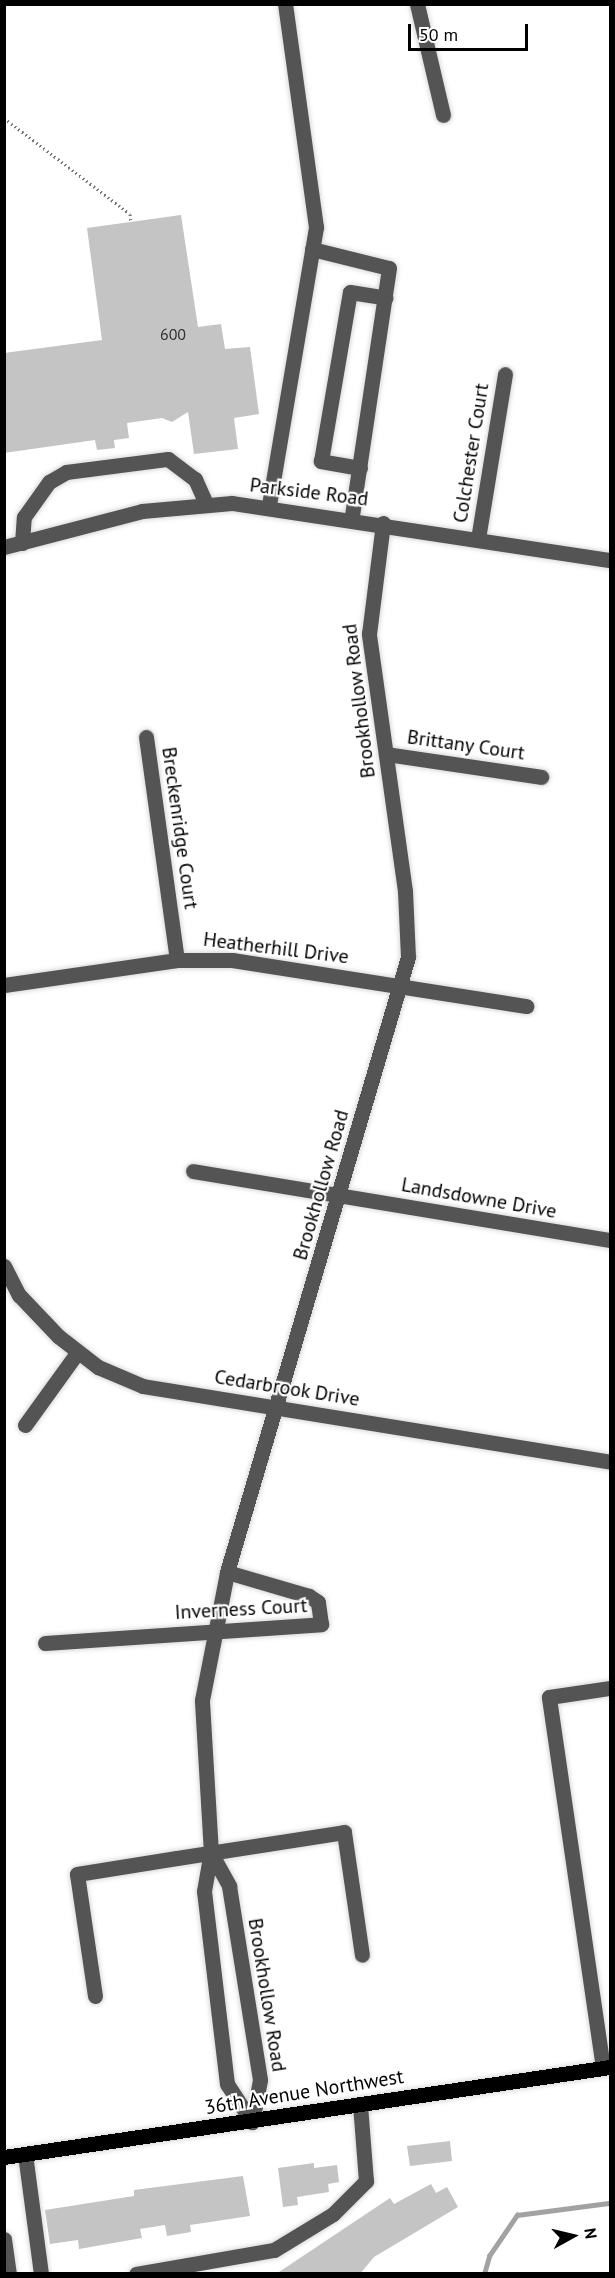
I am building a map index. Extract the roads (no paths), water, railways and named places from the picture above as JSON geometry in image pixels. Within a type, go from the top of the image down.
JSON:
[{"type":"main road","name":"36th Avenue Northwest","points":[[4,2157],[607,2068]]},
{"type":"street","points":[[269,505],[315,222],[285,4]]},
{"type":"street","points":[[417,4],[443,115]]},
{"type":"street","points":[[312,249],[381,262],[388,268],[386,298],[352,518]]},
{"type":"street","points":[[360,468],[321,461],[350,292],[386,298]]},
{"type":"street","name":"Colchester Court","points":[[478,539],[505,374]]},
{"type":"street","points":[[22,543],[24,517],[49,482],[66,472],[168,459],[195,479],[206,504]]},
{"type":"street","name":"Parkside Road","points":[[4,547],[142,511],[206,504],[269,505],[610,561]]},
{"type":"street","name":"Brookhollow Road","points":[[252,2122],[227,2084],[204,1891],[211,1853],[201,1734],[213,1631],[227,1572],[342,1195],[410,944],[369,619],[383,523]]},
{"type":"street","name":"Breckenridge Court","points":[[146,737],[177,960]]},
{"type":"street","name":"Brittany Court","points":[[386,754],[541,777]]},
{"type":"street","name":"Heatherhill Drive","points":[[4,985],[177,960],[232,960],[526,1006]]},
{"type":"street","name":"Landsdowne Drive","points":[[193,1171],[610,1240]]},
{"type":"street","name":"Cedarbrook Drive","points":[[4,1266],[19,1295],[77,1353],[143,1386],[610,1462]]},
{"type":"street","points":[[25,1425],[77,1353]]},
{"type":"street","name":"Inverness Court","points":[[45,1643],[213,1631],[308,1629],[322,1618],[309,1596],[227,1572]]},
{"type":"street","points":[[607,2068],[549,1697],[610,1688]]},
{"type":"street","points":[[95,1996],[77,1874],[344,1832],[362,1955]]},
{"type":"street","name":"Brookhollow Road","points":[[211,1853],[229,1886],[260,2080],[252,2122]]},
{"type":"street","points":[[136,2274],[274,2250],[333,2214],[366,2181],[360,2104]]},
{"type":"street","points":[[25,2154],[41,2274]]},
{"type":"street","points":[[4,2239],[9,2274]]},
{"type":"waterway","points":[[484,2274],[489,2256],[517,2215],[610,2203]]}]
